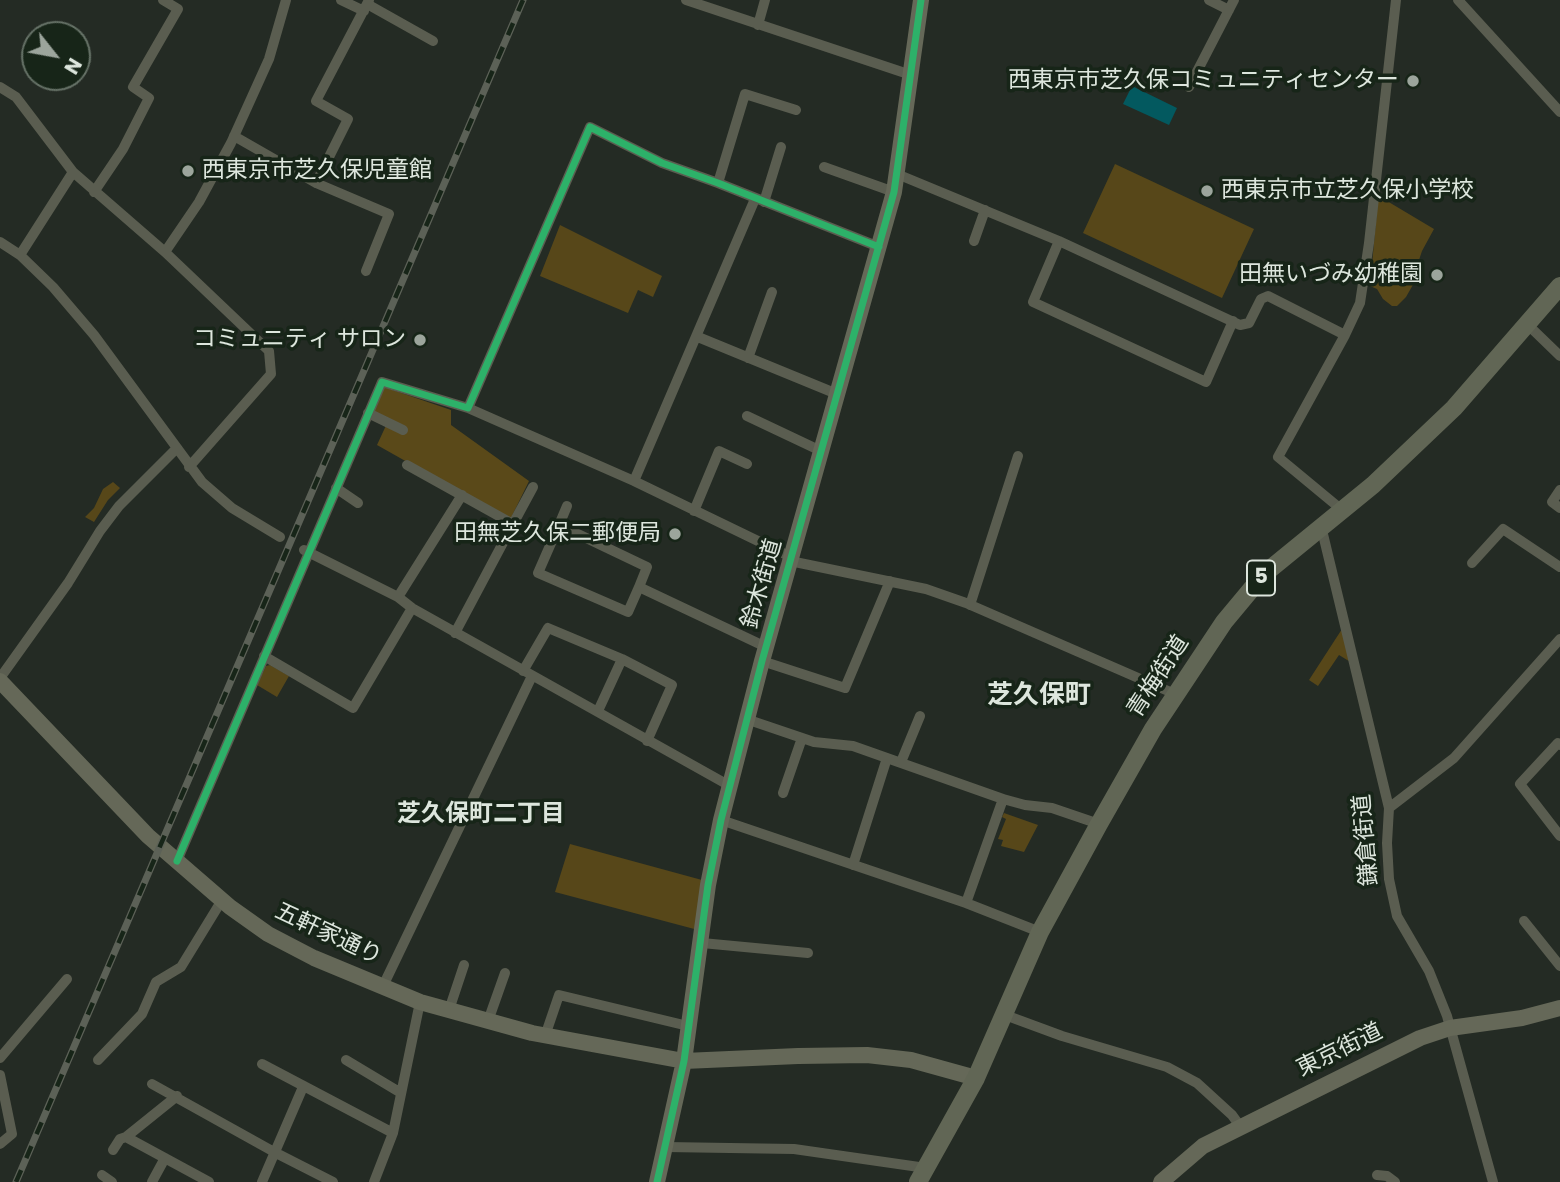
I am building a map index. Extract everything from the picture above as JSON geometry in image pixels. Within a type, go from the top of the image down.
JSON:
[{"type":"main road","name":"青梅街道","points":[[922,1175],[976,1078],[1041,932],[1098,824],[1175,694],[1224,622],[1253,586],[1285,555],[1373,485],[1454,408],[1560,286]]},
{"type":"street","points":[[94,192],[123,149],[149,98],[133,87],[178,9],[163,0]]},
{"type":"street","points":[[165,252],[199,202],[234,136],[269,59],[286,0]]},
{"type":"street","points":[[341,0],[367,5],[433,41]]},
{"type":"street","points":[[686,0],[911,75]]},
{"type":"street","points":[[758,25],[765,0]]},
{"type":"street","name":"鈴木街道","points":[[657,1182],[667,1147],[684,1061],[721,820],[746,719],[894,192],[921,0]]},
{"type":"street","points":[[1189,87],[1231,5],[1209,0]]},
{"type":"street","points":[[1342,510],[1278,457],[1360,303],[1396,0]]},
{"type":"street","points":[[1458,0],[1560,112]]},
{"type":"street","points":[[316,183],[348,119],[316,102],[367,5]]},
{"type":"street","points":[[0,87],[16,97],[73,172],[165,252],[269,351],[271,374],[189,467]]},
{"type":"street","points":[[718,183],[745,94],[796,110]]},
{"type":"street","points":[[468,408],[590,127],[662,163],[879,247]]},
{"type":"street","points":[[234,136],[316,183],[389,214],[366,271]]},
{"type":"street","points":[[634,481],[781,148]]},
{"type":"street","points":[[824,167],[894,192]]},
{"type":"street","points":[[20,255],[73,172]]},
{"type":"street","points":[[897,174],[1059,241],[1240,324],[1248,323],[1261,299],[1268,296],[1345,335]]},
{"type":"street","points":[[974,241],[985,210]]},
{"type":"street","points":[[1059,241],[1033,302],[1206,382],[1233,321]]},
{"type":"street","points":[[0,242],[20,255],[53,286],[93,335],[202,482],[232,508],[279,537]]},
{"type":"street","points":[[748,358],[772,292]]},
{"type":"street","points":[[1527,324],[1560,356]]},
{"type":"street","points":[[698,337],[837,394]]},
{"type":"street","points":[[177,862],[305,551],[382,382],[468,408],[634,481],[791,559],[926,589],[970,605],[1175,694]]},
{"type":"street","points":[[369,413],[403,430]]},
{"type":"street","points":[[747,416],[821,451]]},
{"type":"street","points":[[0,680],[119,506],[176,449]]},
{"type":"street","points":[[694,511],[719,451],[747,464]]},
{"type":"street","points":[[970,605],[1017,456]]},
{"type":"street","points":[[407,465],[513,524]]},
{"type":"street","points":[[456,632],[533,487]]},
{"type":"street","points":[[336,488],[358,503]]},
{"type":"street","points":[[1560,490],[1552,502],[1560,508]]},
{"type":"street","points":[[398,597],[462,495]]},
{"type":"street","points":[[559,525],[647,567],[628,612],[538,573],[567,506]]},
{"type":"street","name":"鎌倉街道","points":[[1321,526],[1389,808],[1389,878],[1397,916],[1429,971],[1450,1028],[1493,1182]]},
{"type":"street","points":[[1472,563],[1503,529],[1560,567]]},
{"type":"street","points":[[305,551],[398,597],[412,608],[730,786]]},
{"type":"street","points":[[639,587],[764,654],[845,688],[890,581]]},
{"type":"street","points":[[264,656],[353,708],[412,608]]},
{"type":"street","points":[[383,986],[548,628],[622,659],[672,685],[647,741]]},
{"type":"street","points":[[1389,808],[1454,758],[1560,639]]},
{"type":"street","points":[[598,711],[622,659]]},
{"type":"street","name":"五軒家通り","points":[[0,680],[148,836],[222,900],[271,936],[314,958],[420,1002],[545,1036],[684,1061],[867,1055],[911,1060],[976,1078]]},
{"type":"street","points":[[901,762],[920,716]]},
{"type":"street","points":[[746,719],[814,742],[852,746],[1003,799],[1052,808],[1098,824]]},
{"type":"street","points":[[783,793],[802,738]]},
{"type":"street","points":[[1559,743],[1520,784],[1560,835]]},
{"type":"street","points":[[853,866],[887,758]]},
{"type":"street","points":[[966,903],[1003,799]]},
{"type":"street","points":[[721,820],[966,903],[1041,932]]},
{"type":"street","points":[[98,1060],[142,1014],[156,982],[181,967],[222,900]]},
{"type":"street","points":[[1524,921],[1560,966]]},
{"type":"street","points":[[702,943],[808,953]]},
{"type":"street","points":[[449,1010],[464,965]]},
{"type":"street","points":[[488,1021],[505,972]]},
{"type":"street","points":[[0,1058],[66,979]]},
{"type":"street","points":[[545,1036],[559,995],[688,1026]]},
{"type":"street","points":[[374,1182],[393,1133],[420,1002]]},
{"type":"street","name":"東京街道","points":[[1161,1182],[1203,1146],[1390,1051],[1450,1028],[1522,1018],[1560,1008]]},
{"type":"street","points":[[1005,1015],[1062,1036],[1167,1067],[1197,1083],[1232,1115],[1240,1126]]},
{"type":"street","points":[[346,1060],[401,1093]]},
{"type":"street","points":[[262,1064],[393,1133]]},
{"type":"street","points":[[0,1075],[12,1134],[0,1143]]},
{"type":"street","points":[[152,1084],[333,1182]]},
{"type":"street","points":[[262,1182],[303,1087]]},
{"type":"street","points":[[113,1150],[120,1139],[177,1096]]},
{"type":"street","points":[[126,1137],[209,1182]]},
{"type":"street","points":[[667,1147],[794,1149],[922,1175]]},
{"type":"street","points":[[152,1182],[166,1158]]},
{"type":"street","points":[[102,1174],[112,1182]]},
{"type":"street","points":[[1377,1175],[1387,1176],[1395,1182]]},
{"type":"shaded area","points":[[1115,164],[1254,229],[1222,298],[1083,233]]},
{"type":"shaded area","points":[[1382,198],[1434,229],[1418,263],[1422,269],[1406,297],[1397,306],[1392,306],[1383,299],[1377,289],[1370,286],[1378,200]]},
{"type":"shaded area","points":[[560,225],[662,276],[653,297],[638,290],[628,313],[540,276]]},
{"type":"shaded area","points":[[384,387],[451,410],[451,425],[529,481],[510,520],[377,445],[389,419],[371,412]]},
{"type":"shaded area","points":[[113,482],[120,488],[108,500],[94,522],[85,517],[94,508],[103,489]]},
{"type":"shaded area","points":[[1342,629],[1352,663],[1339,655],[1318,686],[1309,680]]},
{"type":"shaded area","points":[[270,665],[289,676],[277,697],[257,685],[266,666]]},
{"type":"shaded area","points":[[1004,813],[1038,825],[1024,852],[1001,846],[1003,840],[998,839],[1006,819],[1002,817]]},
{"type":"shaded area","points":[[570,844],[702,880],[698,930],[555,892]]},
{"type":"water","points":[[1132,86],[1177,108],[1169,125],[1123,104]]},
{"type":"railway","points":[[16,1182],[523,0]]},
{"type":"cycle path","points":[[657,1182],[684,1061],[708,885],[721,820],[762,661],[894,192],[921,0]]},
{"type":"cycle path","points":[[177,861],[382,382],[468,408],[590,127],[662,163],[879,247]]},
{"type":"place","name":"西東京市芝久保コミュニティセンター","points":[[1413,81]]},
{"type":"place","name":"西東京市芝久保児童館","points":[[188,171]]},
{"type":"place","name":"西東京市立芝久保小学校","points":[[1207,191]]},
{"type":"place","name":"田無いづみ幼稚園","points":[[1437,275]]},
{"type":"place","name":"コミュニティ サロン","points":[[420,340]]},
{"type":"place","name":"田無芝久保二郵便局","points":[[675,534]]},
{"type":"district","name":"芝久保町","points":[[1039,696]]},
{"type":"district","name":"芝久保町二丁目","points":[[481,815]]}]
